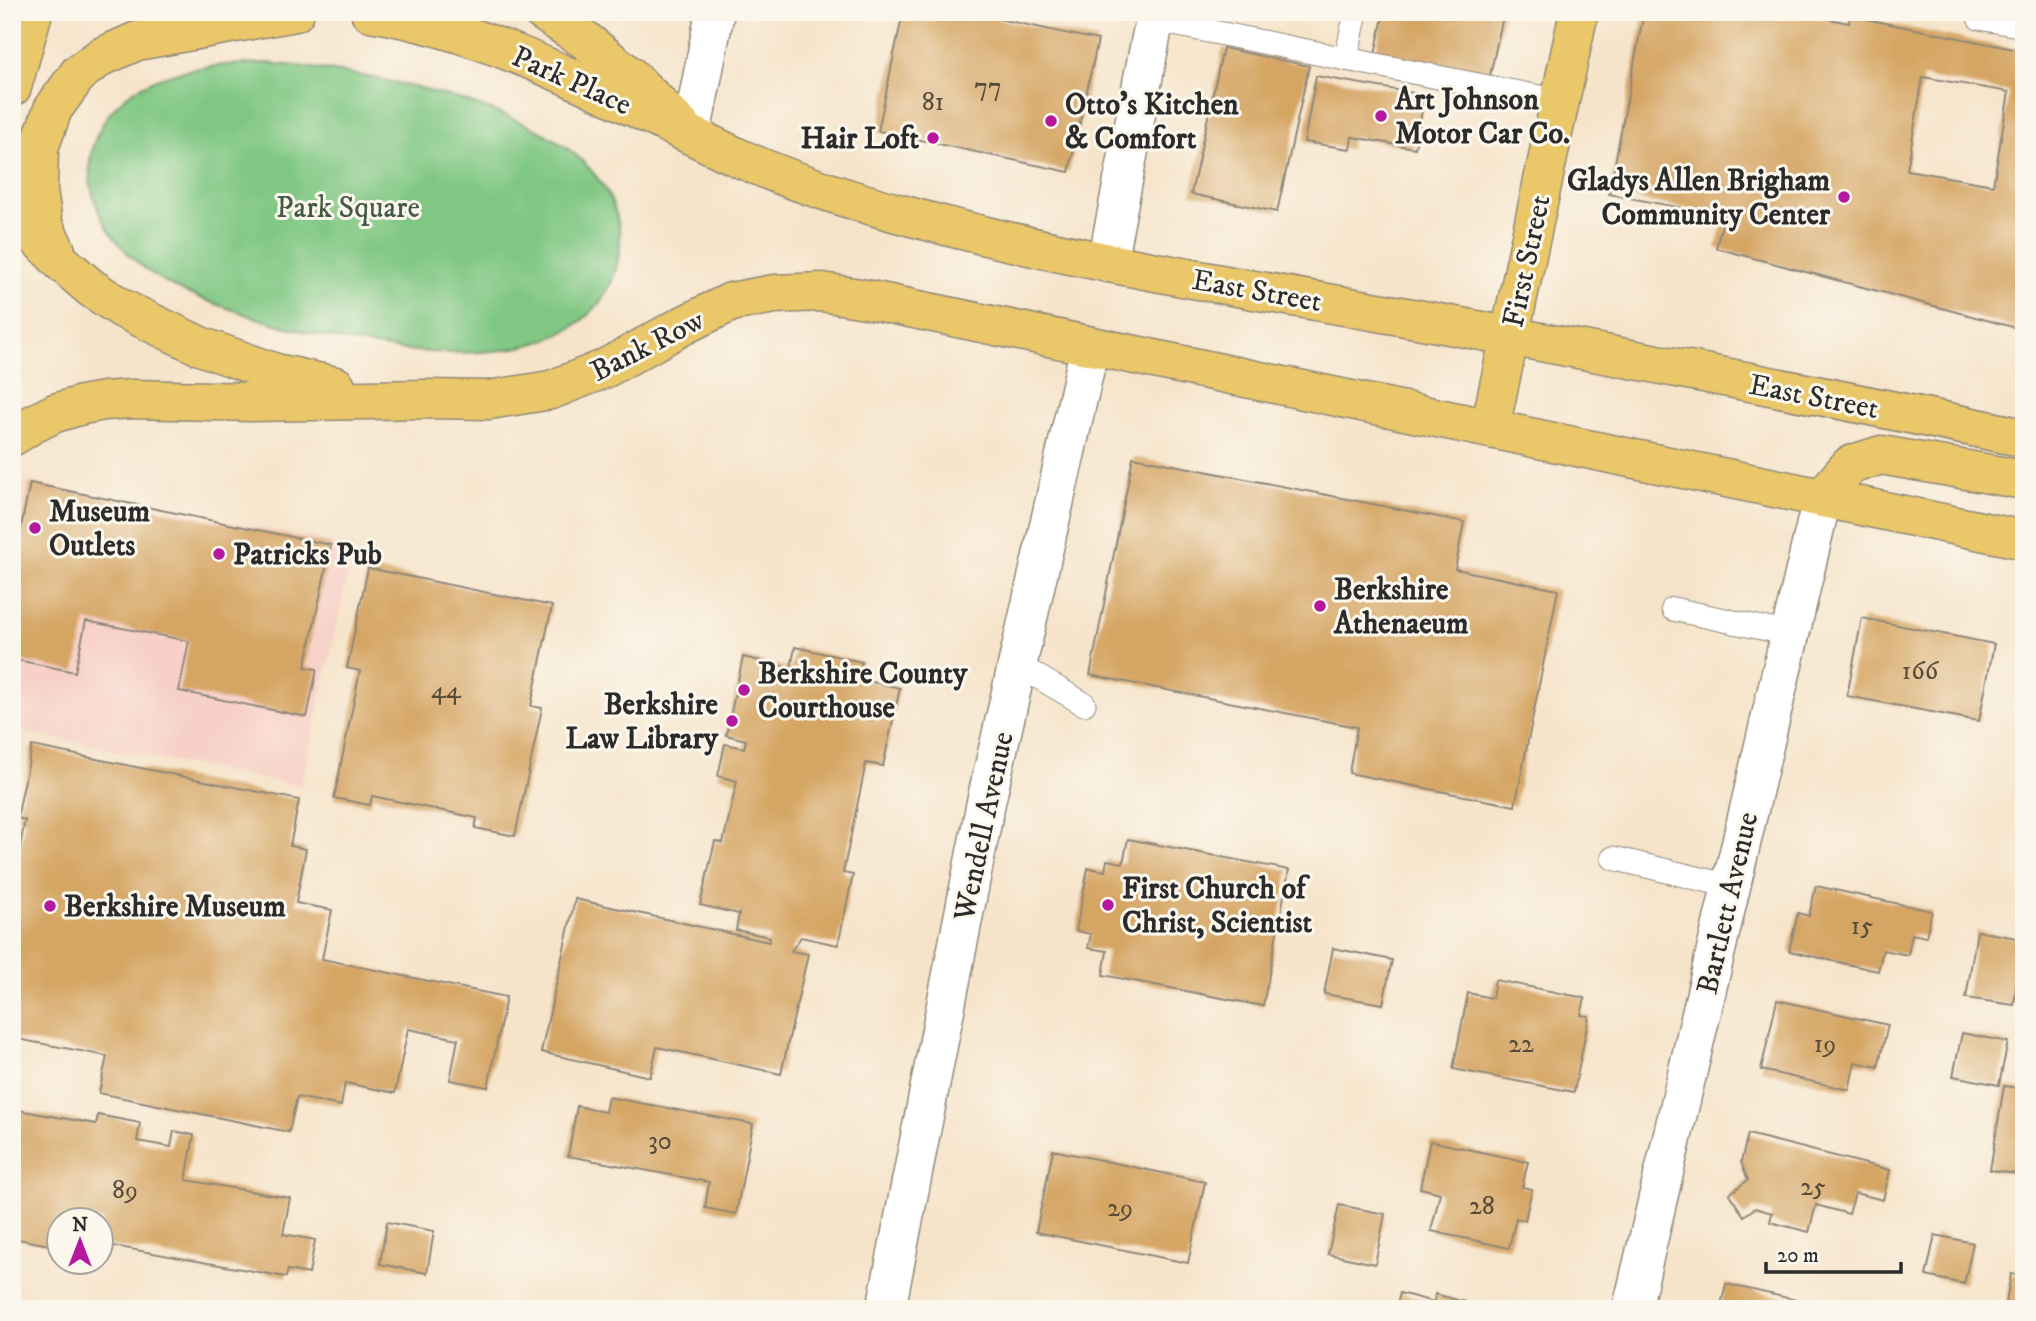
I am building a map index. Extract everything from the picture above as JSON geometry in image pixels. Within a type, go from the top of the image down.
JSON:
[{"type":"main road","name":"Bank Row","points":[[61,262],[43,224],[38,190],[39,148],[53,109],[79,73],[101,57],[138,41],[295,12]]},
{"type":"main road","name":"Park Place","points":[[370,12],[401,17],[512,52],[691,135]]},
{"type":"main road","name":"East Street","points":[[543,12],[585,40],[630,76],[691,135],[800,183],[880,208],[967,232],[1107,263],[1510,336],[2024,438]]},
{"type":"main road","name":"First Street","points":[[1490,428],[1579,12]]},
{"type":"main road","points":[[12,87],[33,14]]},
{"type":"main road","name":"Bank Row","points":[[12,212],[91,288],[122,309],[161,328],[276,373],[360,391],[428,399]]},
{"type":"main road","name":"Bank Row","points":[[12,437],[55,413],[104,401],[489,400],[551,390],[604,369],[731,302],[774,293],[822,292],[866,299],[1090,346]]},
{"type":"main road","points":[[1090,346],[2024,540]]},
{"type":"main road","points":[[1822,498],[1850,465],[1881,455],[2024,480]]},
{"type":"street","points":[[691,135],[715,12]]},
{"type":"street","points":[[1107,263],[1155,16]]},
{"type":"street","name":"Wendell Avenue","points":[[886,1309],[986,802],[1090,346]]},
{"type":"street","name":"Bartlett Avenue","points":[[1632,1309],[1822,498]]},
{"type":"lane","points":[[1346,59],[1356,12]]},
{"type":"lane","points":[[1980,12],[1979,18],[2024,26]]},
{"type":"lane","points":[[1155,16],[1346,59],[1560,101]]},
{"type":"lane","points":[[1672,609],[1790,634]]},
{"type":"lane","points":[[1018,665],[1084,704]]},
{"type":"lane","points":[[1614,858],[1730,886]]},
{"type":"shaded area","points":[[20,481],[354,546],[301,786],[12,730],[12,524]]},
{"type":"green space","name":"Park Square","points":[[266,63],[372,78],[448,96],[521,122],[565,147],[590,169],[605,189],[618,223],[618,260],[597,305],[560,334],[510,349],[452,353],[392,348],[333,338],[281,325],[199,298],[149,272],[113,236],[96,204],[90,169],[98,133],[111,111],[128,95],[148,83],[170,74],[194,69]]},
{"type":"building","points":[[831,12],[854,12],[853,18]]},
{"type":"building","points":[[903,12],[967,12],[1098,40],[1069,172],[878,131]]},
{"type":"building","points":[[1384,12],[1504,12],[1489,80],[1375,55]]},
{"type":"building","points":[[1644,12],[1716,12],[1721,15],[1722,12],[1794,12],[1849,23],[1850,16],[2024,51],[2024,330],[1716,248],[1724,216],[1609,194]],"holes":[[[1923,77],[2009,92],[1993,185],[1907,170]]]},
{"type":"building","points":[[1223,48],[1309,66],[1277,212],[1191,194]]},
{"type":"building","points":[[1316,76],[1425,95],[1415,148],[1352,137],[1350,149],[1304,142]]},
{"type":"building","points":[[1133,457],[1464,522],[1455,569],[1558,590],[1515,806],[1349,773],[1357,727],[1090,675]]},
{"type":"building","points":[[30,483],[331,545],[305,667],[317,669],[307,717],[179,691],[189,641],[86,621],[75,672],[12,659],[12,570]]},
{"type":"building","points":[[368,568],[552,606],[531,706],[542,708],[515,836],[475,828],[477,818],[372,796],[370,805],[334,798],[360,671],[347,668]]},
{"type":"building","points":[[1862,618],[1994,644],[1979,721],[1847,696]]},
{"type":"building","points":[[795,647],[862,662],[858,679],[900,688],[883,766],[866,763],[843,873],[853,875],[838,945],[801,937],[791,951],[808,954],[781,1074],[657,1047],[650,1077],[541,1052],[575,899],[769,942],[770,937],[736,930],[739,914],[700,905],[715,841],[723,843],[737,781],[718,776],[725,744],[744,748],[746,740],[726,735],[743,657],[791,668]]},
{"type":"building","points":[[32,746],[299,800],[290,846],[306,849],[296,903],[332,910],[322,959],[506,997],[488,1087],[450,1080],[458,1039],[408,1029],[395,1093],[345,1083],[341,1106],[297,1097],[289,1132],[99,1093],[107,1056],[12,1038],[12,861],[17,862],[25,820],[17,818]]},
{"type":"building","points":[[1128,839],[1289,870],[1263,1006],[1103,975],[1107,951],[1088,948],[1091,934],[1076,931],[1088,868],[1105,871],[1107,860],[1123,863]]},
{"type":"building","points":[[1816,886],[1932,911],[1926,937],[1912,934],[1908,955],[1883,950],[1878,971],[1789,951],[1798,913],[1809,916]]},
{"type":"building","points":[[1977,931],[2023,939],[2021,953],[2024,953],[2024,974],[2018,973],[2014,1005],[1966,998]]},
{"type":"building","points":[[1333,948],[1392,960],[1383,1004],[1324,994]]},
{"type":"building","points":[[1495,980],[1585,998],[1581,1015],[1589,1016],[1574,1092],[1453,1069],[1468,993],[1492,998]]},
{"type":"building","points":[[1777,1000],[1888,1025],[1878,1067],[1855,1062],[1849,1090],[1761,1070]]},
{"type":"building","points":[[1962,1033],[2008,1042],[1999,1085],[1953,1076]]},
{"type":"building","points":[[2004,1086],[2024,1089],[2024,1175],[1990,1170]]},
{"type":"building","points":[[608,1097],[753,1124],[736,1214],[705,1208],[709,1182],[568,1156],[577,1106],[605,1112]]},
{"type":"building","points":[[12,1109],[96,1124],[98,1115],[140,1123],[137,1141],[171,1147],[174,1131],[194,1135],[186,1180],[290,1198],[283,1234],[315,1240],[309,1274],[288,1270],[286,1277],[116,1247],[116,1206],[46,1206],[46,1244],[12,1238]]},
{"type":"building","points":[[1748,1134],[1890,1170],[1883,1200],[1855,1193],[1849,1214],[1816,1205],[1809,1232],[1770,1222],[1772,1213],[1755,1208],[1744,1216],[1729,1194],[1748,1180],[1741,1162]]},
{"type":"building","points":[[1430,1141],[1528,1162],[1522,1187],[1532,1189],[1525,1220],[1516,1218],[1509,1248],[1431,1231],[1440,1193],[1420,1188]]},
{"type":"building","points":[[1053,1150],[1205,1182],[1188,1263],[1036,1232]]},
{"type":"building","points":[[1339,1205],[1385,1214],[1375,1264],[1328,1254]]},
{"type":"building","points":[[387,1222],[434,1231],[427,1273],[380,1264]]},
{"type":"building","points":[[1935,1235],[1973,1243],[1964,1284],[1926,1276]]},
{"type":"building","points":[[2011,1274],[2024,1276],[2024,1309],[2005,1309]]},
{"type":"building","points":[[1726,1284],[1832,1308],[1832,1309],[1720,1309]]},
{"type":"building","points":[[1400,1293],[1434,1302],[1435,1294],[1491,1309],[1396,1309]]},
{"type":"place","name":"Art Johnson Motor Car Co.","points":[[1381,116]]},
{"type":"place","name":"Otto's Kitchen & Comfort","points":[[1051,121]]},
{"type":"place","name":"Hair Loft","points":[[933,138]]},
{"type":"place","name":"Gladys Allen Brigham Community Center","points":[[1844,197]]},
{"type":"place","name":"Museum Outlets","points":[[35,528]]},
{"type":"place","name":"Patricks Pub","points":[[219,554]]},
{"type":"place","name":"Berkshire Athenaeum","points":[[1320,606]]},
{"type":"place","name":"Berkshire County Courthouse","points":[[744,690]]},
{"type":"place","name":"Berkshire Law Library","points":[[732,721]]},
{"type":"place","name":"First Church of Christ, Scientist","points":[[1108,905]]},
{"type":"place","name":"Berkshire Museum","points":[[50,906]]}]
